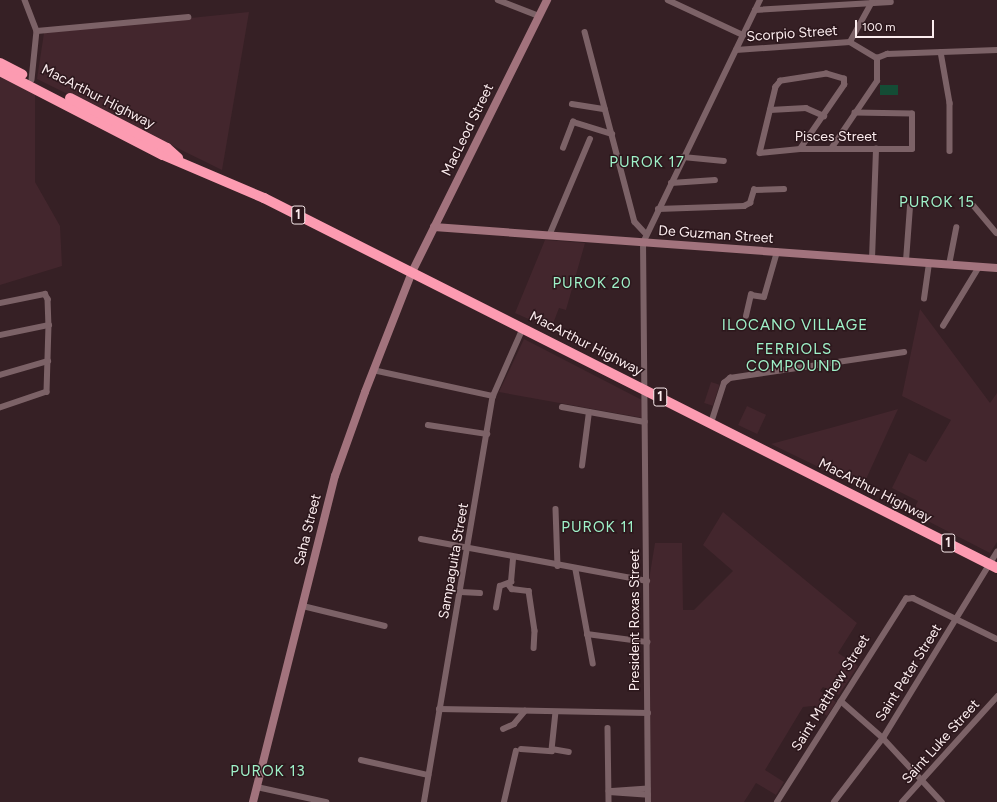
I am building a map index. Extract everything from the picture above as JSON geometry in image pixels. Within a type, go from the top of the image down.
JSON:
[{"type":"highway","name":"MacArthur Highway","points":[[0,63],[167,148],[181,160]]},
{"type":"highway","name":"MacArthur Highway","points":[[0,71],[163,155],[181,160],[412,272],[993,566]]},
{"type":"street","points":[[25,0],[37,31],[32,80]]},
{"type":"street","points":[[498,0],[539,16]]},
{"type":"street","name":"MacLeod Street","points":[[412,272],[547,0]]},
{"type":"street","points":[[668,0],[743,35]]},
{"type":"street","name":"President Roxas Street","points":[[648,802],[643,243],[683,156],[760,0]]},
{"type":"street","points":[[872,2],[850,42],[877,58],[940,52],[997,50]]},
{"type":"street","points":[[755,10],[891,2]]},
{"type":"street","points":[[37,31],[188,16]]},
{"type":"street","points":[[585,32],[636,226],[646,234]]},
{"type":"street","name":"Scorpio Street","points":[[736,50],[850,42]]},
{"type":"street","points":[[940,52],[950,103],[950,151]]},
{"type":"street","points":[[831,149],[878,78],[877,58]]},
{"type":"street","points":[[800,149],[824,116],[844,85],[842,76],[823,74],[778,83],[770,110],[806,108],[824,116]]},
{"type":"street","points":[[572,104],[605,108]]},
{"type":"street","name":"Pisces Street","points":[[770,110],[760,153],[800,149],[912,149],[912,114],[855,113]]},
{"type":"street","points":[[563,148],[573,122],[612,134]]},
{"type":"street","points":[[549,236],[590,139]]},
{"type":"street","points":[[872,259],[876,149]]},
{"type":"street","points":[[683,156],[724,161]]},
{"type":"street","points":[[671,183],[715,180]]},
{"type":"street","points":[[658,209],[744,206],[750,203],[754,190],[784,189]]},
{"type":"street","points":[[906,262],[910,206]]},
{"type":"street","points":[[974,206],[997,233]]},
{"type":"street","name":"De Guzman Street","points":[[434,228],[997,268]]},
{"type":"street","points":[[949,264],[956,228]]},
{"type":"street","points":[[746,316],[751,295],[764,297],[777,252]]},
{"type":"street","points":[[924,299],[929,263]]},
{"type":"street","points":[[943,326],[979,267]]},
{"type":"street","name":"Saha Street","points":[[253,802],[335,476],[373,370],[412,272]]},
{"type":"street","points":[[0,303],[45,294],[48,299],[49,325],[45,394],[0,408]]},
{"type":"street","points":[[0,335],[49,325]]},
{"type":"street","name":"Sampaguita Street","points":[[424,802],[439,709],[461,592],[493,396],[523,328]]},
{"type":"street","points":[[711,424],[724,383],[730,378],[904,352]]},
{"type":"street","points":[[0,375],[48,361]]},
{"type":"street","points":[[373,370],[493,396]]},
{"type":"street","points":[[562,407],[645,422]]},
{"type":"street","points":[[582,466],[589,412]]},
{"type":"street","points":[[428,425],[487,434]]},
{"type":"street","points":[[556,509],[558,566]]},
{"type":"street","points":[[421,539],[468,550],[576,570],[647,581]]},
{"type":"street","name":"Saint Peter Street","points":[[834,802],[883,738],[957,618],[993,566],[997,552]]},
{"type":"street","points":[[509,585],[512,557]]},
{"type":"street","points":[[576,570],[593,663]]},
{"type":"street","points":[[496,608],[500,586],[509,585]]},
{"type":"street","points":[[509,585],[512,589],[529,591],[535,631],[534,648]]},
{"type":"street","points":[[461,592],[480,593]]},
{"type":"street","name":"Saint Matthew Street","points":[[776,802],[908,597],[957,618]]},
{"type":"street","points":[[303,606],[385,626]]},
{"type":"street","points":[[957,618],[997,639]]},
{"type":"street","points":[[587,634],[647,642]]},
{"type":"street","name":"Saint Luke Street","points":[[902,802],[924,780],[997,698]]},
{"type":"street","points":[[841,701],[883,738],[924,780],[942,802]]},
{"type":"street","points":[[439,709],[648,714]]},
{"type":"street","points":[[503,728],[514,724],[526,711]]},
{"type":"street","points":[[552,751],[556,712]]},
{"type":"street","points":[[608,728],[609,802]]},
{"type":"street","points":[[504,802],[519,750],[569,752]]},
{"type":"street","points":[[361,760],[428,775]]},
{"type":"street","points":[[257,787],[326,802]]},
{"type":"street","points":[[609,792],[648,792]]},
{"type":"shaded area","points":[[249,12],[222,170],[37,79],[44,33]]},
{"type":"shaded area","points":[[0,74],[35,91],[35,182],[60,226],[62,266],[0,285]]},
{"type":"shaded area","points":[[545,240],[585,243],[566,310],[559,308],[551,329],[515,313]]},
{"type":"shaded area","points":[[920,309],[990,403],[997,393],[997,542],[990,553],[912,513],[918,501],[892,488],[909,453],[926,462],[951,420],[902,396]]},
{"type":"shaded area","points":[[524,339],[642,400],[643,418],[499,392]]},
{"type":"shaded area","points":[[711,382],[720,385],[713,406],[704,403]]},
{"type":"shaded area","points":[[747,406],[766,415],[757,434],[738,425]]},
{"type":"shaded area","points":[[898,409],[862,488],[771,444],[834,427]]},
{"type":"shaded area","points":[[723,512],[857,623],[838,653],[858,666],[839,695],[823,687],[820,691],[836,702],[827,716],[812,706],[803,707],[765,770],[784,782],[776,795],[756,783],[744,802],[651,802],[649,580],[655,543],[682,543],[683,610],[694,610],[733,571],[703,545]]},
{"type":"green space","points":[[880,85],[898,85],[898,95],[880,95]]},
{"type":"district","name":"PUROK 17","points":[[647,163]]},
{"type":"district","name":"PUROK 15","points":[[937,203]]},
{"type":"district","name":"PUROK 20","points":[[592,284]]},
{"type":"district","name":"ILOCANO VILLAGE","points":[[795,326]]},
{"type":"district","name":"FERRIOLS COMPOUND","points":[[794,358]]},
{"type":"district","name":"PUROK 11","points":[[598,528]]},
{"type":"district","name":"PUROK 13","points":[[268,772]]}]
